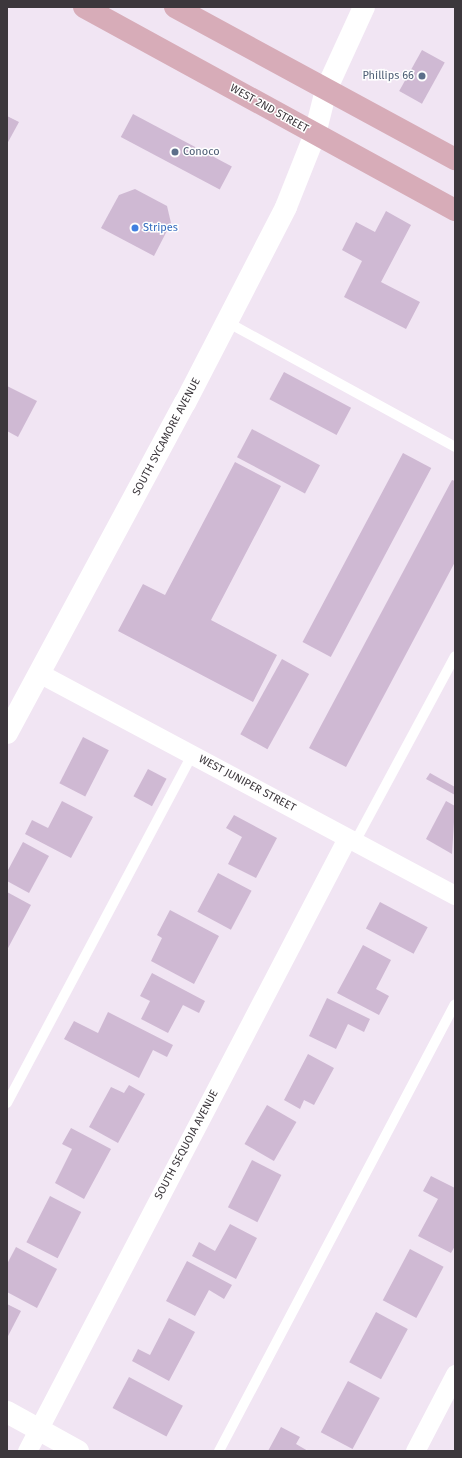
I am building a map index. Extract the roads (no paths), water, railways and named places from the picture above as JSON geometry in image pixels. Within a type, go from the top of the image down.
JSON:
[{"type":"main road","name":"WEST 2ND STREET","points":[[84,7],[455,210]]},
{"type":"main road","points":[[175,7],[455,159]]},
{"type":"street","name":"SOUTH SYCAMORE AVENUE","points":[[7,734],[12,711],[39,672],[227,322],[286,207],[315,134],[326,90],[364,7]]},
{"type":"street","name":"WEST JUNIPER STREET","points":[[39,672],[455,895]]},
{"type":"street","name":"SOUTH SEQUOIA AVENUE","points":[[27,1451],[351,840]]},
{"type":"street","points":[[415,1451],[455,1374]]},
{"type":"street","points":[[7,1412],[78,1451]]},
{"type":"lane","points":[[227,322],[455,447]]},
{"type":"lane","points":[[351,840],[455,656]]},
{"type":"lane","points":[[7,1103],[192,755]]},
{"type":"lane","points":[[219,1451],[455,1004]]},
{"type":"place","name":"Phillips 66","points":[[422,76]]},
{"type":"place","name":"Conoco","points":[[175,152]]},
{"type":"place","name":"Stripes","points":[[135,228]]}]
